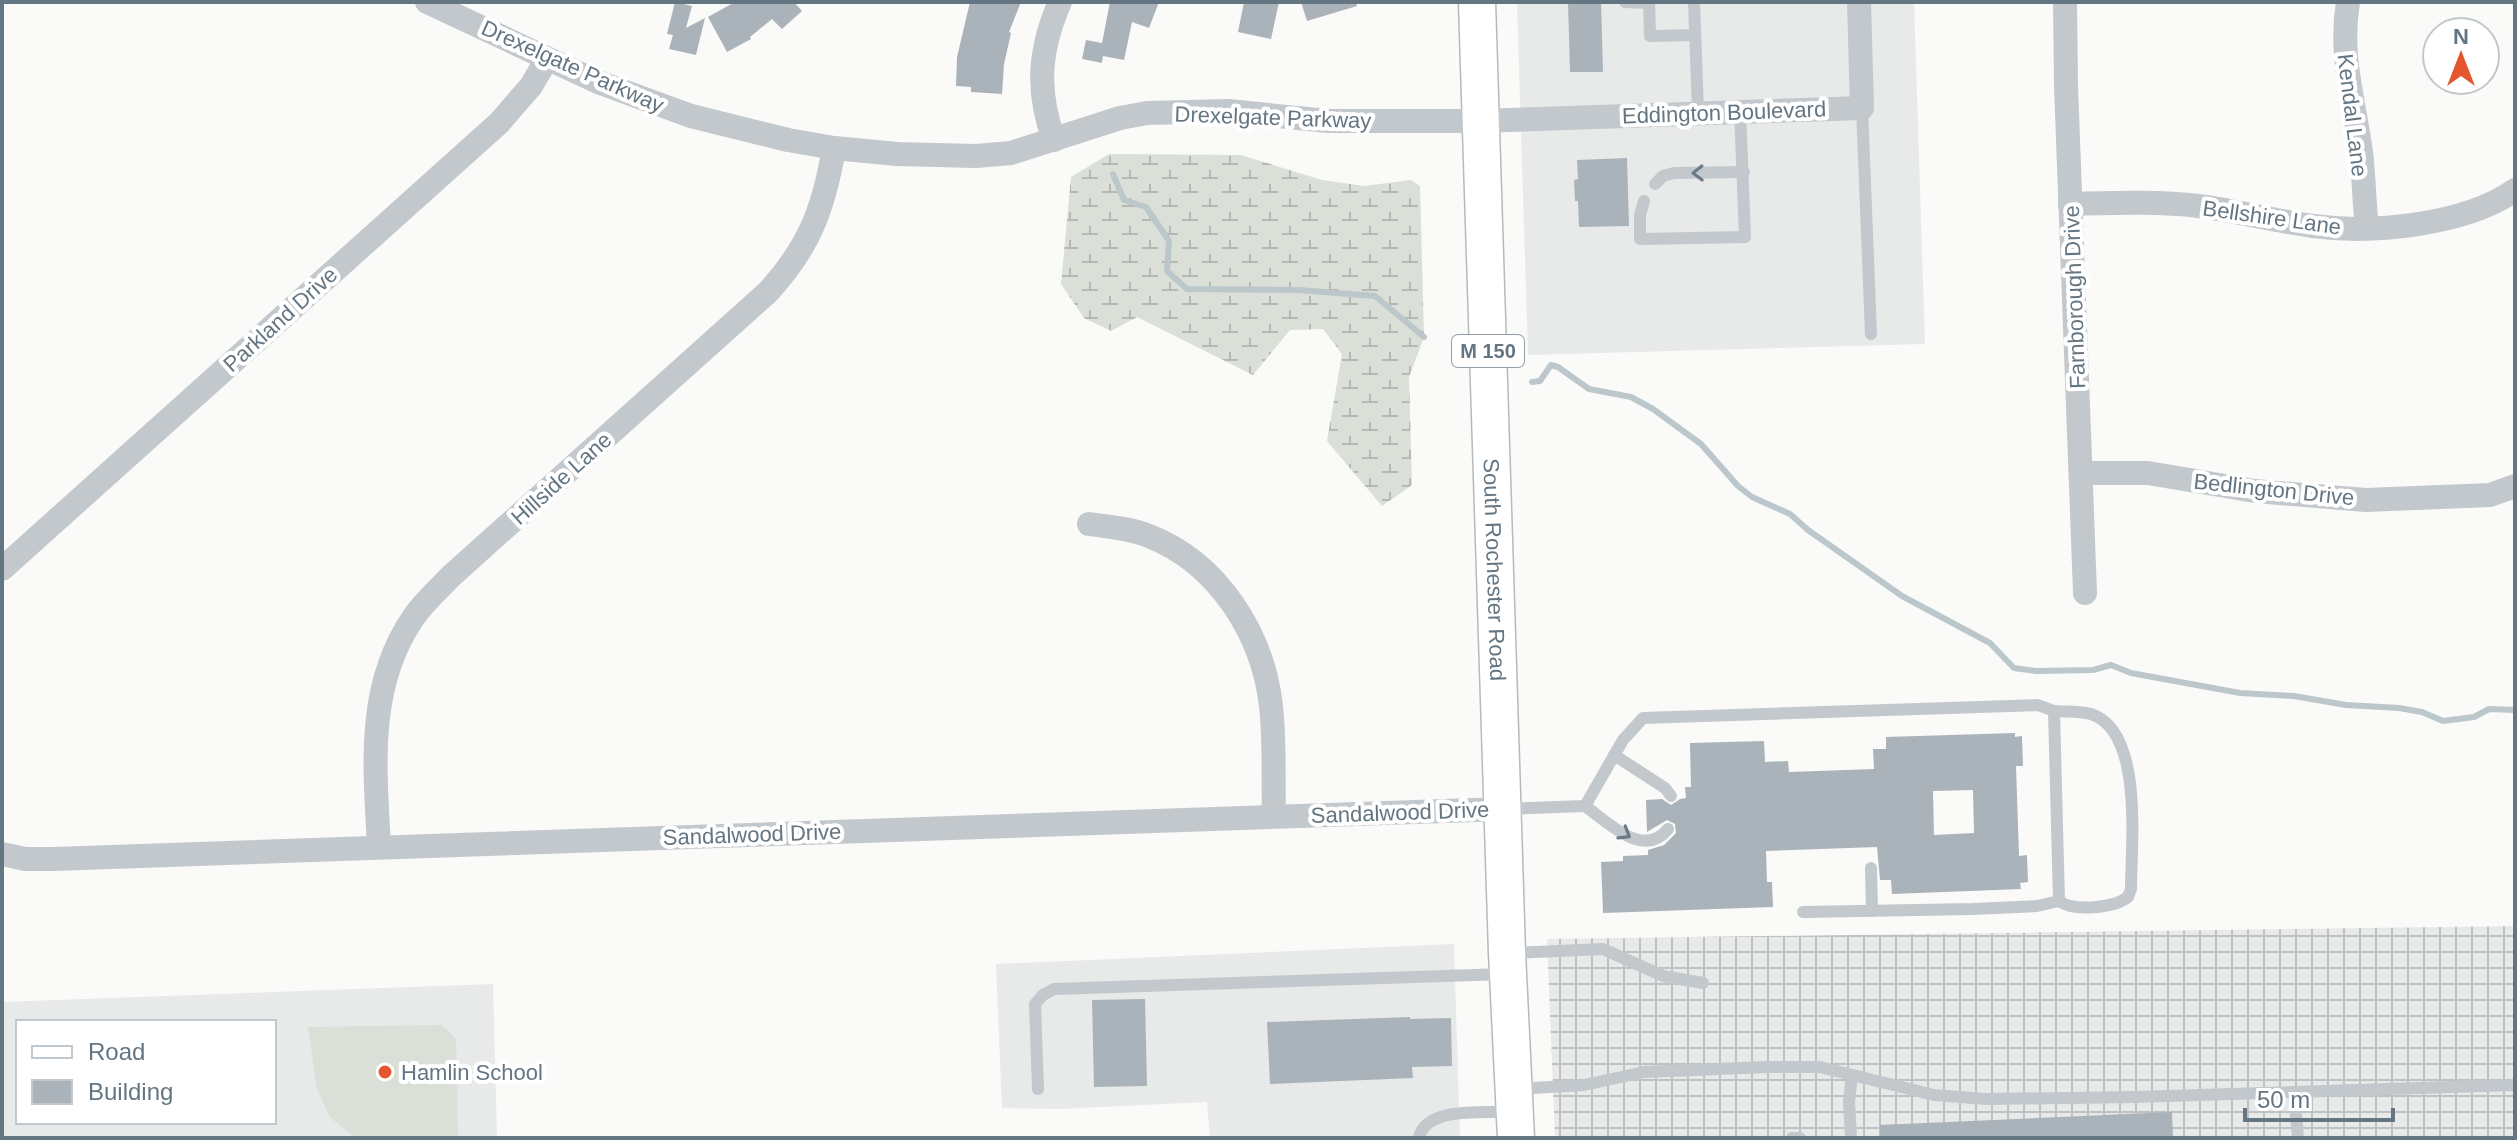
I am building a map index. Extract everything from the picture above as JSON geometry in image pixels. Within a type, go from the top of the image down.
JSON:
[{"type":"main road","name":"South Rochester Road","points":[[1477,2],[1507,963],[1515,1113]]},
{"type":"street","points":[[1054,140],[1041,89],[1047,42],[1060,2]]},
{"type":"street","points":[[1859,2],[1862,108]]},
{"type":"street","name":"Farnborough Drive","points":[[2065,2],[2085,593]]},
{"type":"street","name":"Kendal Lane","points":[[2348,2],[2343,28],[2361,154],[2367,228]]},
{"type":"street","name":"Drexelgate Parkway","points":[[438,4],[547,59],[643,100],[691,116],[834,148],[930,156],[1011,153],[1107,121],[1147,113],[1228,111],[1328,121],[1480,121]]},
{"type":"street","name":"Parkland Drive","points":[[2,569],[499,123],[531,86],[547,59]]},
{"type":"street","name":"Eddington Boulevard","points":[[1480,121],[1862,108]]},
{"type":"street","name":"Hillside Lane","points":[[379,847],[377,714],[391,660],[414,616],[450,577],[786,273],[809,238],[819,214],[828,187],[834,148]]},
{"type":"street","name":"Bellshire Lane","points":[[2070,204],[2137,202],[2198,206],[2316,227],[2367,228],[2460,216],[2515,190]]},
{"type":"street","name":"Bedlington Drive","points":[[2081,473],[2148,473],[2255,491],[2366,500],[2490,495],[2515,486]]},
{"type":"street","points":[[1089,524],[1122,528],[1173,547],[1209,576],[1240,616],[1259,654],[1270,704],[1274,816]]},
{"type":"street","name":"Sandalwood Drive","points":[[2,854],[25,859],[54,859],[1503,809]]},
{"type":"lane","points":[[1625,2],[1649,3],[1650,36],[1695,35]]},
{"type":"lane","points":[[1694,2],[1698,112]]},
{"type":"lane","points":[[1862,108],[1871,334]]},
{"type":"lane","points":[[1644,201],[1640,215],[1640,239],[1745,237],[1740,111]]},
{"type":"lane","points":[[1655,184],[1663,176],[1674,173],[1744,172]]},
{"type":"lane","points":[[1585,806],[1623,740],[1643,718],[2038,705],[2054,711],[2092,714],[2110,728],[2121,742],[2130,796],[2131,889],[2121,903],[2073,907],[2059,901],[2037,906],[1803,912]]},
{"type":"lane","points":[[2054,711],[2059,901]]},
{"type":"lane","points":[[1614,755],[1665,788],[1671,796]]},
{"type":"lane","points":[[1503,809],[1585,806],[1633,841],[1662,837],[1668,829]]},
{"type":"lane","points":[[1871,868],[1872,911]]},
{"type":"lane","points":[[1038,1089],[1035,1004],[1054,989],[1507,963],[1603,949],[1663,976],[1703,983]]},
{"type":"lane","points":[[1419,1138],[1428,1122],[1451,1114],[1515,1113],[1584,1085],[1644,1072],[1820,1067],[1934,1095],[1986,1099],[2515,1085]]},
{"type":"lane","points":[[1851,1138],[1849,1101],[1852,1075]]},
{"type":"lane","points":[[2294,1092],[2298,1138]]},
{"type":"lane","points":[[1792,1138],[1800,1138]]},
{"type":"shaded area","points":[[1517,2],[1914,2],[1925,344],[1528,355]]},
{"type":"shaded area","points":[[2515,926],[2515,1138],[1555,1138],[1547,939]]},
{"type":"shaded area","points":[[1454,944],[1460,1138],[1210,1138],[1207,1102],[1058,1109],[1002,1108],[996,964]]},
{"type":"shaded area","name":"Hamlin School","points":[[493,984],[497,1138],[2,1138],[2,1002]]},
{"type":"green space","points":[[1109,154],[1241,155],[1322,180],[1364,186],[1411,180],[1420,186],[1424,337],[1409,377],[1412,485],[1382,506],[1327,441],[1342,354],[1323,329],[1290,330],[1253,375],[1137,317],[1111,331],[1084,318],[1061,284],[1071,177]]},
{"type":"green space","points":[[442,1025],[456,1039],[458,1138],[355,1138],[330,1117],[317,1089],[308,1027]]},
{"type":"building","points":[[675,2],[692,6],[686,28],[705,18],[696,55],[669,49],[673,35],[667,34]]},
{"type":"building","points":[[735,2],[794,2],[802,11],[782,29],[772,19],[751,39],[727,52],[708,17]]},
{"type":"building","points":[[970,2],[1021,2],[1009,32],[1002,94],[971,92],[971,87],[956,86],[957,57]]},
{"type":"building","points":[[1110,2],[1159,2],[1149,28],[1132,22],[1124,60],[1103,56],[1102,63],[1082,59],[1086,40],[1102,43]]},
{"type":"building","points":[[1244,2],[1279,2],[1271,39],[1238,32]]},
{"type":"building","points":[[1301,2],[1356,2],[1357,6],[1307,21]]},
{"type":"building","points":[[1568,2],[1601,2],[1603,72],[1570,72]]},
{"type":"building","points":[[1627,158],[1629,226],[1579,227],[1574,180],[1578,179],[1577,160]]},
{"type":"building","points":[[2015,733],[2015,737],[2022,736],[2023,766],[2016,766],[2019,856],[2027,855],[2028,882],[2020,883],[2021,889],[1892,894],[1891,880],[1880,880],[1877,847],[1766,851],[1767,882],[1772,882],[1773,907],[1603,913],[1601,862],[1623,861],[1623,856],[1648,855],[1648,850],[1664,845],[1676,833],[1675,824],[1667,820],[1647,832],[1646,800],[1662,799],[1671,805],[1686,798],[1685,787],[1691,787],[1690,743],[1764,741],[1765,762],[1788,761],[1789,772],[1874,769],[1873,749],[1886,749],[1886,737]],"holes":[[[1973,790],[1974,833],[1934,835],[1933,791]]]},
{"type":"building","points":[[1145,999],[1147,1086],[1094,1087],[1092,1000]]},
{"type":"building","points":[[1451,1018],[1452,1066],[1412,1067],[1413,1078],[1270,1084],[1267,1022]]},
{"type":"building","points":[[2172,1112],[2173,1138],[1880,1138],[1880,1125]]},
{"type":"waterway","points":[[1113,174],[1124,200],[1146,207],[1169,241],[1167,271],[1187,289],[1299,290],[1375,296],[1424,337]]},
{"type":"waterway","points":[[1532,382],[1540,381],[1551,365],[1589,389],[1631,397],[1653,409],[1701,444],[1738,486],[1752,497],[1790,514],[1902,596],[1990,643],[2014,668],[2036,671],[2093,670],[2111,665],[2131,673],[2240,693],[2399,708],[2422,712],[2443,721],[2474,717],[2489,709],[2515,710]]},
{"type":"place","name":"Hamlin School","points":[[385,1072]]}]
